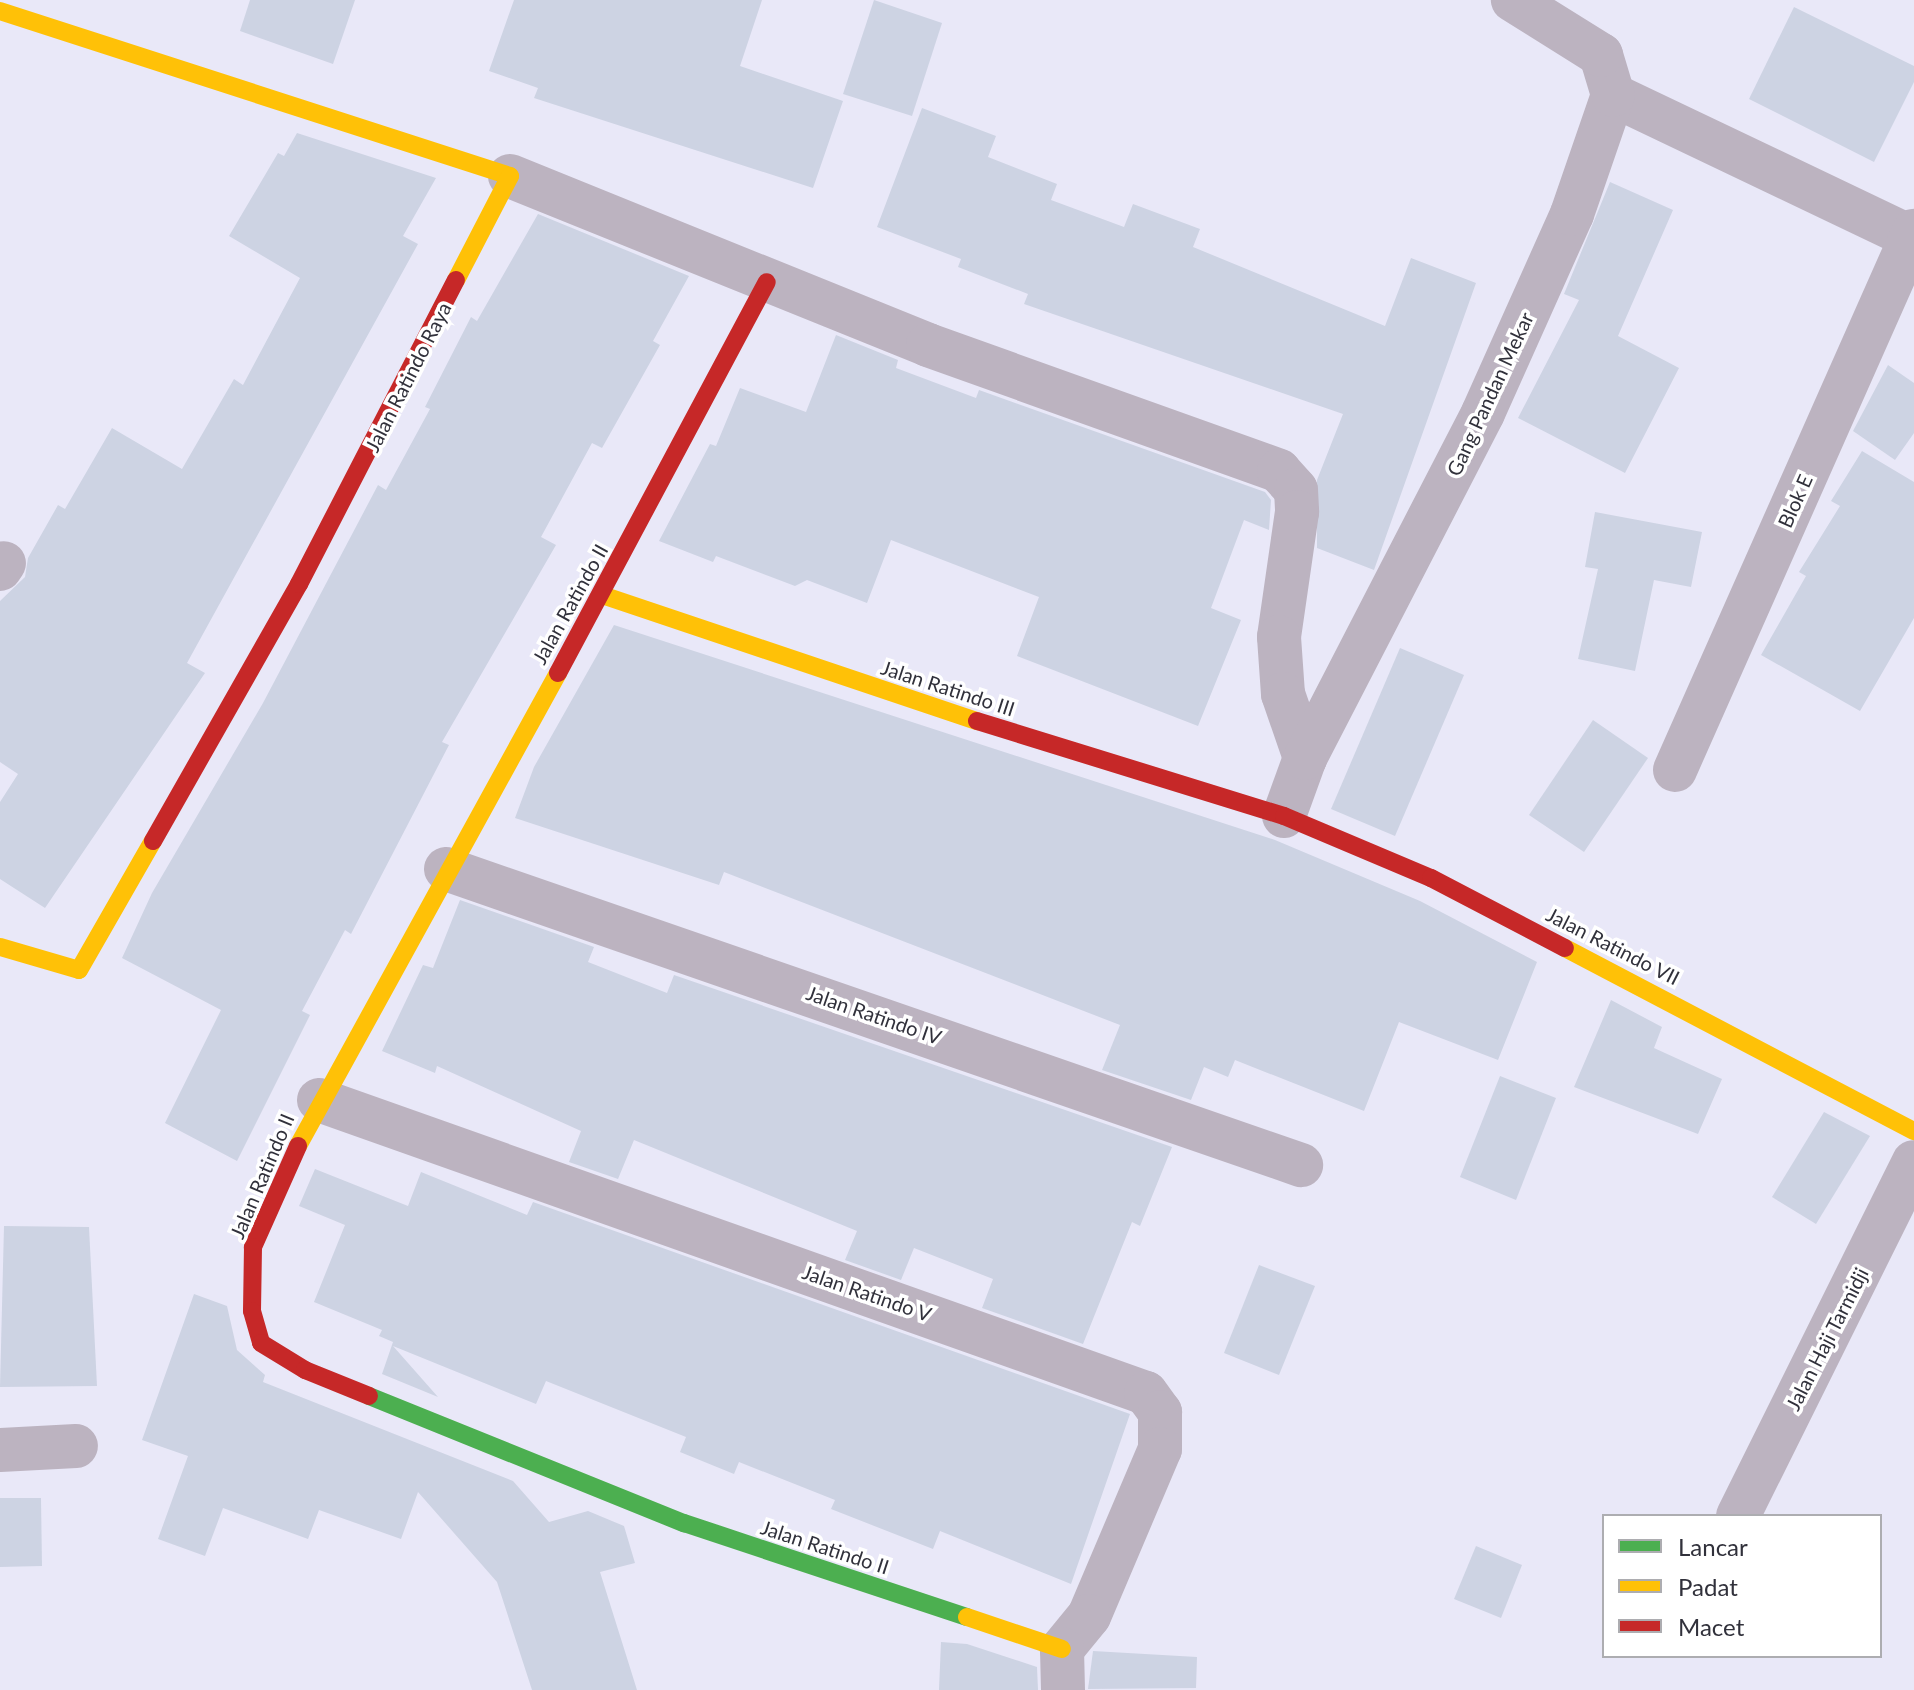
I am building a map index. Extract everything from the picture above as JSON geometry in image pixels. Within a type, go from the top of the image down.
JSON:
[{"type":"street","points":[[1513,0],[1601,55],[1613,95],[1913,234]]},
{"type":"street","points":[[0,11],[510,176],[767,282],[1289,479],[1297,512],[1279,637],[1283,694],[1305,758]]},
{"type":"street","name":"Gang Pandan Mekar","points":[[1284,816],[1305,758],[1483,413],[1572,214],[1613,95]]},
{"type":"street","name":"Jalan Ratindo Raya","points":[[0,947],[79,970],[299,584],[510,176]]},
{"type":"street","name":"Blok E","points":[[1675,770],[1913,234]]},
{"type":"street","name":"Jalan Ratindo II","points":[[767,282],[602,595],[319,1100],[253,1247],[252,1311],[261,1343],[285,1362],[684,1523],[1063,1669]]},
{"type":"street","name":"Jalan Ratindo III","points":[[602,595],[951,713],[1284,816]]},
{"type":"street","name":"Jalan Ratindo VII","points":[[1284,816],[1444,885],[1914,1131]]},
{"type":"street","name":"Jalan Ratindo IV","points":[[446,869],[1301,1165]]},
{"type":"street","name":"Jalan Ratindo V","points":[[319,1100],[1146,1393],[1160,1412],[1160,1449],[1089,1616],[1063,1669]]},
{"type":"street","name":"Jalan Haji Tarmidji","points":[[1739,1514],[1914,1162]]},
{"type":"street","points":[[0,1450],[76,1446]]},
{"type":"building","points":[[250,0],[355,0],[333,64],[240,31]]},
{"type":"building","points":[[514,0],[762,0],[740,66],[843,101],[813,188],[534,98],[538,88],[489,71]]},
{"type":"building","points":[[874,0],[942,23],[912,116],[843,94]]},
{"type":"building","points":[[1794,7],[1914,66],[1914,82],[1874,162],[1749,99]]},
{"type":"building","points":[[922,108],[996,136],[988,157],[1057,184],[1051,200],[1124,227],[1133,204],[1200,229],[1193,247],[1385,326],[1411,258],[1476,283],[1374,570],[1317,548],[1317,480],[1343,414],[1024,304],[1028,294],[958,267],[961,259],[877,227]]},
{"type":"building","points":[[297,133],[436,178],[403,236],[418,244],[187,663],[205,673],[45,908],[0,879],[0,802],[18,774],[0,762],[0,601],[25,577],[28,558],[58,505],[65,509],[112,428],[182,469],[234,379],[243,385],[300,278],[229,236],[278,153],[284,156]]},
{"type":"building","points":[[1610,182],[1673,210],[1618,336],[1679,368],[1625,473],[1518,418],[1579,300],[1564,294]]},
{"type":"building","points":[[538,214],[689,276],[653,341],[660,345],[602,448],[592,443],[541,537],[556,545],[442,742],[449,745],[351,934],[345,930],[302,1011],[310,1015],[237,1161],[165,1123],[221,1010],[122,958],[152,893],[263,703],[378,485],[386,490],[430,409],[425,407],[471,317],[477,321]]},
{"type":"building","points":[[836,335],[898,360],[896,368],[976,398],[979,390],[1265,492],[1271,500],[1269,530],[1244,520],[1211,608],[1241,620],[1198,726],[1017,656],[1039,597],[891,540],[867,603],[807,580],[795,586],[716,556],[713,562],[659,541],[710,444],[716,446],[740,388],[806,412]]},
{"type":"building","points":[[1888,365],[1914,383],[1914,433],[1895,460],[1853,431]]},
{"type":"building","points":[[1862,451],[1914,482],[1914,618],[1860,711],[1761,655],[1806,576],[1799,572],[1840,506],[1831,501]]},
{"type":"building","points":[[1595,512],[1702,532],[1691,587],[1654,580],[1635,671],[1578,659],[1598,569],[1585,567]]},
{"type":"building","points":[[614,625],[1275,840],[1420,901],[1537,962],[1498,1060],[1399,1022],[1364,1111],[1235,1060],[1228,1077],[1204,1067],[1191,1100],[1102,1070],[1120,1025],[724,872],[719,885],[515,818],[534,767]]},
{"type":"building","points":[[1400,648],[1464,675],[1395,836],[1331,809]]},
{"type":"building","points":[[1593,720],[1648,758],[1584,852],[1529,815]]},
{"type":"building","points":[[460,900],[594,947],[588,962],[667,993],[674,975],[1172,1147],[1140,1226],[1132,1222],[1083,1344],[982,1308],[993,1279],[914,1248],[901,1280],[845,1260],[857,1231],[634,1140],[618,1179],[569,1162],[581,1131],[437,1066],[435,1073],[382,1051],[423,965],[433,968]]},
{"type":"building","points":[[1611,1000],[1662,1027],[1654,1048],[1722,1079],[1698,1134],[1574,1087]]},
{"type":"building","points":[[1500,1076],[1556,1098],[1516,1200],[1460,1177]]},
{"type":"building","points":[[1824,1112],[1870,1136],[1816,1224],[1772,1197]]},
{"type":"building","points":[[315,1169],[408,1206],[421,1172],[527,1215],[533,1202],[1130,1414],[1071,1584],[940,1531],[933,1549],[831,1509],[835,1500],[739,1462],[734,1474],[680,1452],[686,1437],[546,1381],[536,1404],[393,1346],[438,1397],[382,1374],[393,1342],[379,1336],[382,1330],[314,1302],[345,1225],[299,1206]]},
{"type":"building","points":[[4,1226],[89,1227],[97,1386],[0,1387]]},
{"type":"building","points":[[1259,1265],[1315,1286],[1279,1375],[1224,1353]]},
{"type":"building","points":[[194,1294],[227,1306],[237,1350],[265,1375],[263,1382],[513,1481],[549,1522],[588,1511],[624,1526],[635,1563],[600,1572],[637,1690],[532,1690],[497,1582],[418,1492],[401,1539],[319,1510],[308,1539],[223,1508],[205,1556],[158,1539],[188,1456],[142,1440]]},
{"type":"building","points":[[0,1498],[41,1498],[42,1566],[0,1567]]},
{"type":"building","points":[[1476,1546],[1522,1565],[1501,1618],[1454,1599]]},
{"type":"building","points":[[941,1642],[967,1644],[1037,1667],[1038,1690],[939,1690]]},
{"type":"building","points":[[1093,1651],[1197,1657],[1196,1688],[1088,1689]]},
{"type":"traffic: fast","points":[[369,1396],[684,1523],[967,1617]]},
{"type":"traffic: slow","points":[[0,11],[510,176],[456,280]]},
{"type":"traffic: slow","points":[[602,595],[977,721]]},
{"type":"traffic: slow","points":[[298,1146],[558,673]]},
{"type":"traffic: slow","points":[[0,947],[79,970],[153,841]]},
{"type":"traffic: slow","points":[[1565,948],[1914,1131]]},
{"type":"traffic: slow","points":[[967,1617],[1062,1649]]},
{"type":"traffic: jam","points":[[153,841],[299,584],[456,280]]},
{"type":"traffic: jam","points":[[558,673],[767,282]]},
{"type":"traffic: jam","points":[[977,721],[1284,816],[1431,878],[1565,948]]},
{"type":"traffic: jam","points":[[298,1146],[253,1247],[252,1311],[261,1343],[305,1370],[369,1396]]}]
